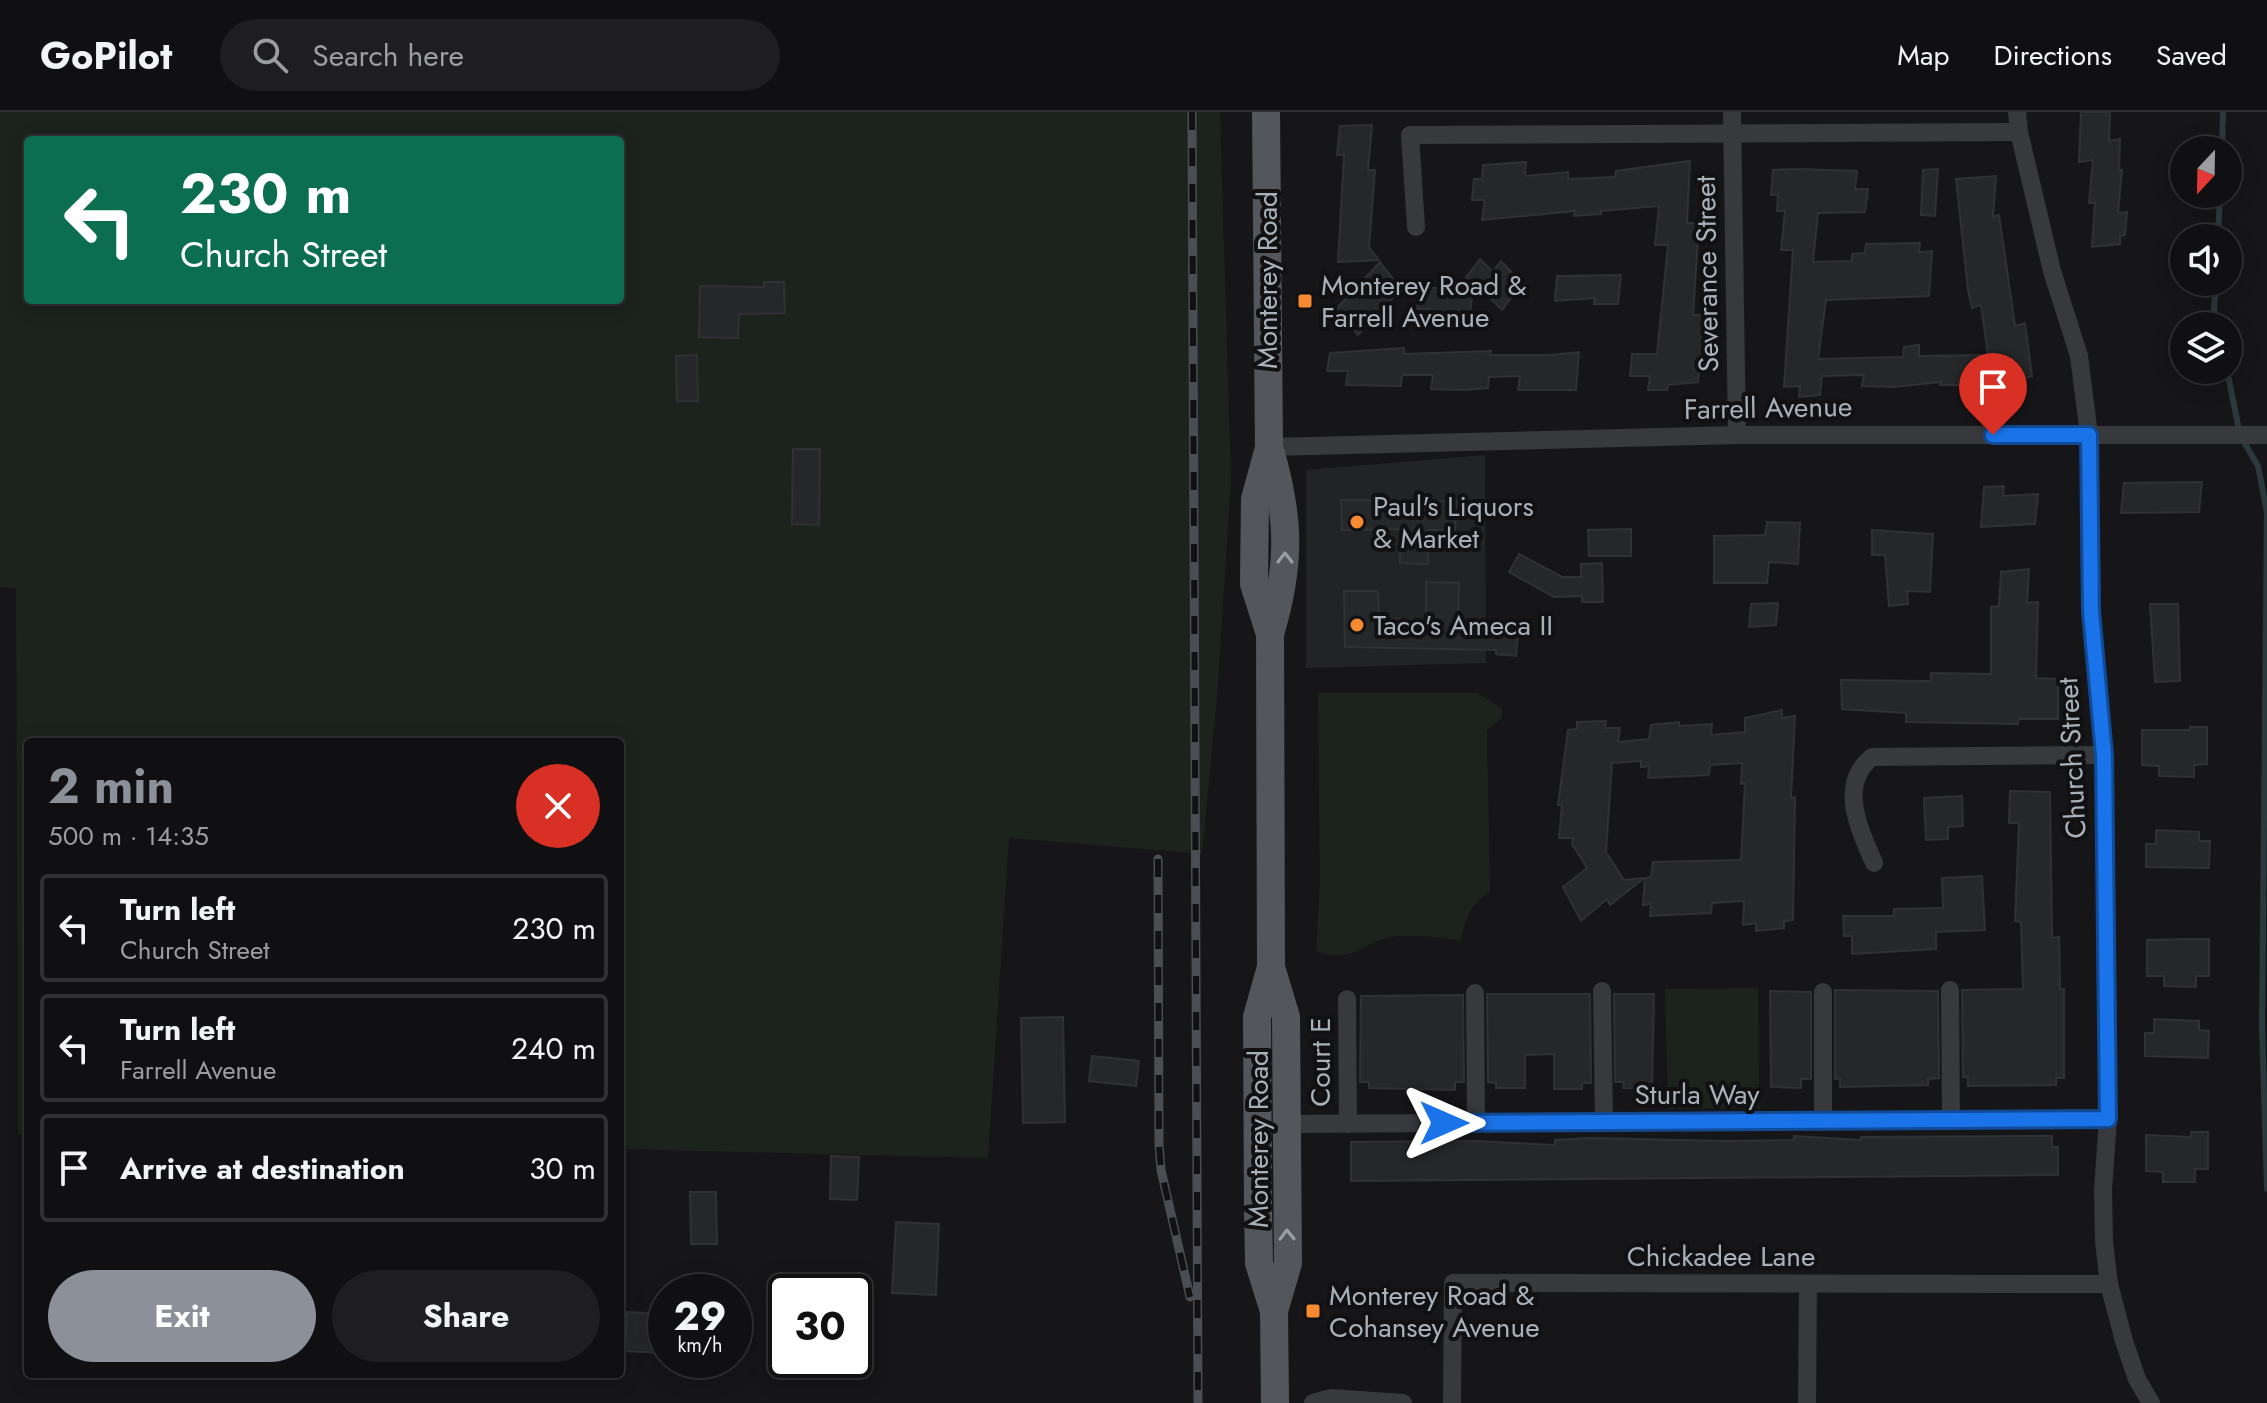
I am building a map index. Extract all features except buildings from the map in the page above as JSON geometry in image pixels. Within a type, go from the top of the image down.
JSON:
[{"type":"main road","name":"Monterey Road","points":[[1266,112],[1269,447],[1255,499],[1254,584],[1270,634],[1271,967],[1257,1017],[1258,1235],[1259,1263],[1274,1311],[1275,1403]]},
{"type":"main road","name":"Monterey Road","points":[[1271,967],[1286,1017],[1288,1263],[1274,1311]]},
{"type":"street","name":"Severance Street","points":[[1732,112],[1737,435]]},
{"type":"street","name":"Church Street","points":[[2017,112],[2052,271],[2079,356],[2089,435],[2091,611],[2104,755],[2108,1119],[2103,1189],[2109,1284],[2137,1379],[2151,1403]]},
{"type":"street","points":[[1416,227],[1410,135],[1733,131],[2019,132]]},
{"type":"street","name":"Farrell Avenue","points":[[1269,447],[1737,435],[2267,435]]},
{"type":"street","points":[[1874,863],[1854,817],[1855,781],[1861,766],[1872,757],[2104,755]]},
{"type":"street","points":[[1950,990],[1951,1120]]},
{"type":"street","points":[[1602,991],[1604,1122]]},
{"type":"street","points":[[1823,992],[1823,1121]]},
{"type":"street","points":[[1475,993],[1476,1123]]},
{"type":"street","name":"Court E","points":[[1347,999],[1348,1124]]},
{"type":"street","name":"Sturla Way","points":[[1286,1124],[2108,1119]]},
{"type":"street","name":"Chickadee Lane","points":[[1452,1403],[1453,1283],[2109,1284]]},
{"type":"street","points":[[1807,1403],[1808,1284]]},
{"type":"street","points":[[1313,1403],[1331,1398],[1403,1403]]},
{"type":"shaded area","points":[[0,112],[1220,112],[1231,481],[1217,698],[1202,854],[1009,838],[988,1158],[624,1149],[624,738],[24,738],[24,1134],[18,1134],[16,588],[0,587]]},
{"type":"shaded area","points":[[1485,455],[1486,663],[1306,668],[1306,470]]},
{"type":"shaded area","points":[[1318,693],[1477,693],[1502,708],[1502,718],[1487,730],[1490,892],[1470,912],[1461,940],[1402,936],[1383,939],[1345,955],[1327,955],[1316,951],[1320,884]]},
{"type":"shaded area","points":[[1758,988],[1759,1108],[1668,1109],[1665,989]]},
{"type":"waterway","points":[[2222,136],[2223,112]]},
{"type":"waterway","points":[[2219,208],[2219,224]]},
{"type":"waterway","points":[[2214,312],[2215,296]]},
{"type":"waterway","points":[[2230,384],[2240,435],[2258,466],[2267,512],[2262,1026],[2267,1189]]},
{"type":"railway","points":[[1192,112],[1198,1403]]},
{"type":"railway","points":[[1158,859],[1159,1144],[1161,1170],[1190,1297]]},
{"type":"place","name":"Monterey Road & Farrell Avenue","points":[[1305,301]]},
{"type":"place","name":"Paul's Liquors & Market","points":[[1357,522]]},
{"type":"place","name":"Taco's Ameca II","points":[[1357,625]]},
{"type":"place","name":"Monterey Road & Cohansey Avenue","points":[[1313,1311]]},
{"type":"route","points":[[1444,1123],[2108,1119],[2104,755],[2091,611],[2089,435],[1993,435]]}]
